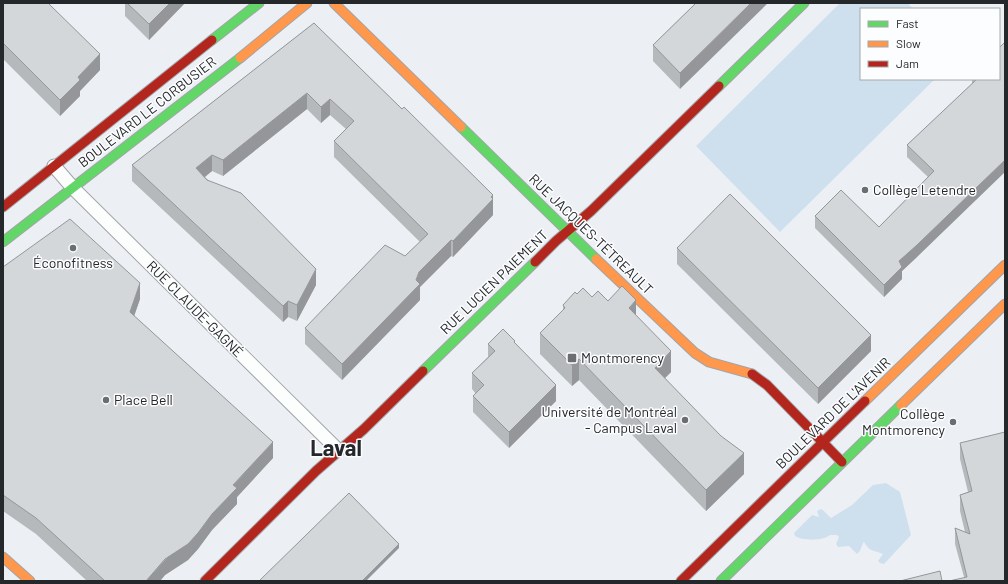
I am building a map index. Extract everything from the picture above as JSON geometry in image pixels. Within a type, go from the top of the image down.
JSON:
[{"type":"street","name":"BOULEVARD LE CORBUSIER","points":[[3,207],[259,3]]},
{"type":"street","name":"BOULEVARD LE CORBUSIER","points":[[3,242],[307,3]]},
{"type":"street","name":"RUE JACQUES-TÉTREAULT","points":[[334,3],[568,231],[700,357],[710,363],[746,372],[758,378],[842,462]]},
{"type":"street","name":"RUE LUCIEN PAIEMENT","points":[[205,581],[338,450],[364,429],[433,360],[568,231],[591,211],[804,3]]},
{"type":"street","name":"RUE CLAUDE-GAGNÉ","points":[[54,166],[73,188],[338,450]]},
{"type":"street","name":"BOULEVARD DE L'AVENIR","points":[[681,581],[1005,265]]},
{"type":"street","points":[[721,581],[1005,304]]},
{"type":"street","points":[[3,557],[30,581]]},
{"type":"shaded area","points":[[840,3],[908,3],[912,8],[860,8],[860,80],[934,80],[780,232],[696,146]]},
{"type":"shaded area","points":[[886,483],[900,492],[911,535],[884,564],[878,561],[883,554],[870,549],[864,542],[857,554],[849,546],[838,547],[836,544],[839,537],[837,535],[830,535],[813,540],[798,538],[795,536],[794,533],[812,515],[819,517],[817,511],[821,509],[831,518],[852,505],[873,485]]},
{"type":"building","points":[[3,3],[48,3],[100,54],[78,77],[80,80],[60,100],[3,43]]},
{"type":"building","points":[[127,3],[170,3],[149,24]]},
{"type":"building","points":[[696,3],[751,3],[680,73],[653,45]]},
{"type":"building","points":[[314,23],[402,109],[404,107],[493,195],[491,197],[493,199],[453,241],[451,240],[419,272],[416,280],[420,284],[342,364],[305,328],[385,245],[405,256],[428,234],[334,141],[354,121],[330,99],[321,107],[307,93],[223,160],[212,155],[196,168],[207,180],[241,193],[316,269],[297,305],[288,301],[283,306],[132,165]]},
{"type":"building","points":[[1005,42],[1005,160],[899,261],[902,267],[884,285],[815,216],[841,190],[879,227],[934,171],[907,145],[976,80],[1000,80],[1000,47]]},
{"type":"building","points":[[730,194],[871,335],[818,388],[677,248]]},
{"type":"building","name":"Place Bell","points":[[70,219],[140,283],[130,312],[273,442],[233,485],[237,488],[212,514],[188,544],[165,559],[146,581],[105,581],[36,518],[3,495],[3,267]]},
{"type":"building","points":[[622,286],[636,300],[629,308],[671,351],[655,368],[721,436],[744,453],[706,490],[579,359],[572,365],[540,333],[565,308],[563,305],[575,292],[577,294],[583,288],[592,297],[598,291],[608,301]]},
{"type":"building","points":[[503,329],[556,385],[509,432],[473,396],[484,385],[472,373],[495,351],[488,344]]},
{"type":"building","points":[[1005,432],[1005,581],[949,581],[967,577],[955,528],[970,534],[960,495],[972,491],[960,443]]},
{"type":"building","points":[[349,493],[399,544],[362,581],[259,581]]},
{"type":"building","points":[[940,571],[942,581],[900,581]]},
{"type":"traffic: fast","points":[[212,40],[259,3]]},
{"type":"traffic: fast","points":[[719,86],[804,3]]},
{"type":"traffic: fast","points":[[3,242],[240,58]]},
{"type":"traffic: fast","points":[[461,127],[596,259]]},
{"type":"traffic: fast","points":[[423,371],[535,262]]},
{"type":"traffic: fast","points":[[721,581],[901,405]]},
{"type":"traffic: slow","points":[[240,58],[307,3]]},
{"type":"traffic: slow","points":[[334,3],[461,127]]},
{"type":"traffic: slow","points":[[596,259],[695,353],[709,362],[752,374]]},
{"type":"traffic: slow","points":[[865,401],[1005,265]]},
{"type":"traffic: slow","points":[[901,405],[1005,304]]},
{"type":"traffic: slow","points":[[3,557],[30,581]]},
{"type":"traffic: jam","points":[[3,207],[212,40]]},
{"type":"traffic: jam","points":[[535,262],[556,241],[591,211],[719,86]]},
{"type":"traffic: jam","points":[[205,581],[316,471],[364,429],[423,371]]},
{"type":"traffic: jam","points":[[752,374],[767,385],[842,462]]},
{"type":"traffic: jam","points":[[681,581],[865,401]]},
{"type":"place","name":"Collège Letendre","points":[[865,190]]},
{"type":"place","name":"Éconofitness","points":[[73,248]]},
{"type":"place","name":"Montmorency","points":[[572,358]]},
{"type":"place","name":"Place Bell","points":[[106,400]]},
{"type":"place","name":"Université de Montréal - Campus Laval","points":[[685,420]]},
{"type":"place","name":"Collège Montmorency","points":[[953,422]]},
{"type":"district","name":"Laval","points":[[336,448]]}]
